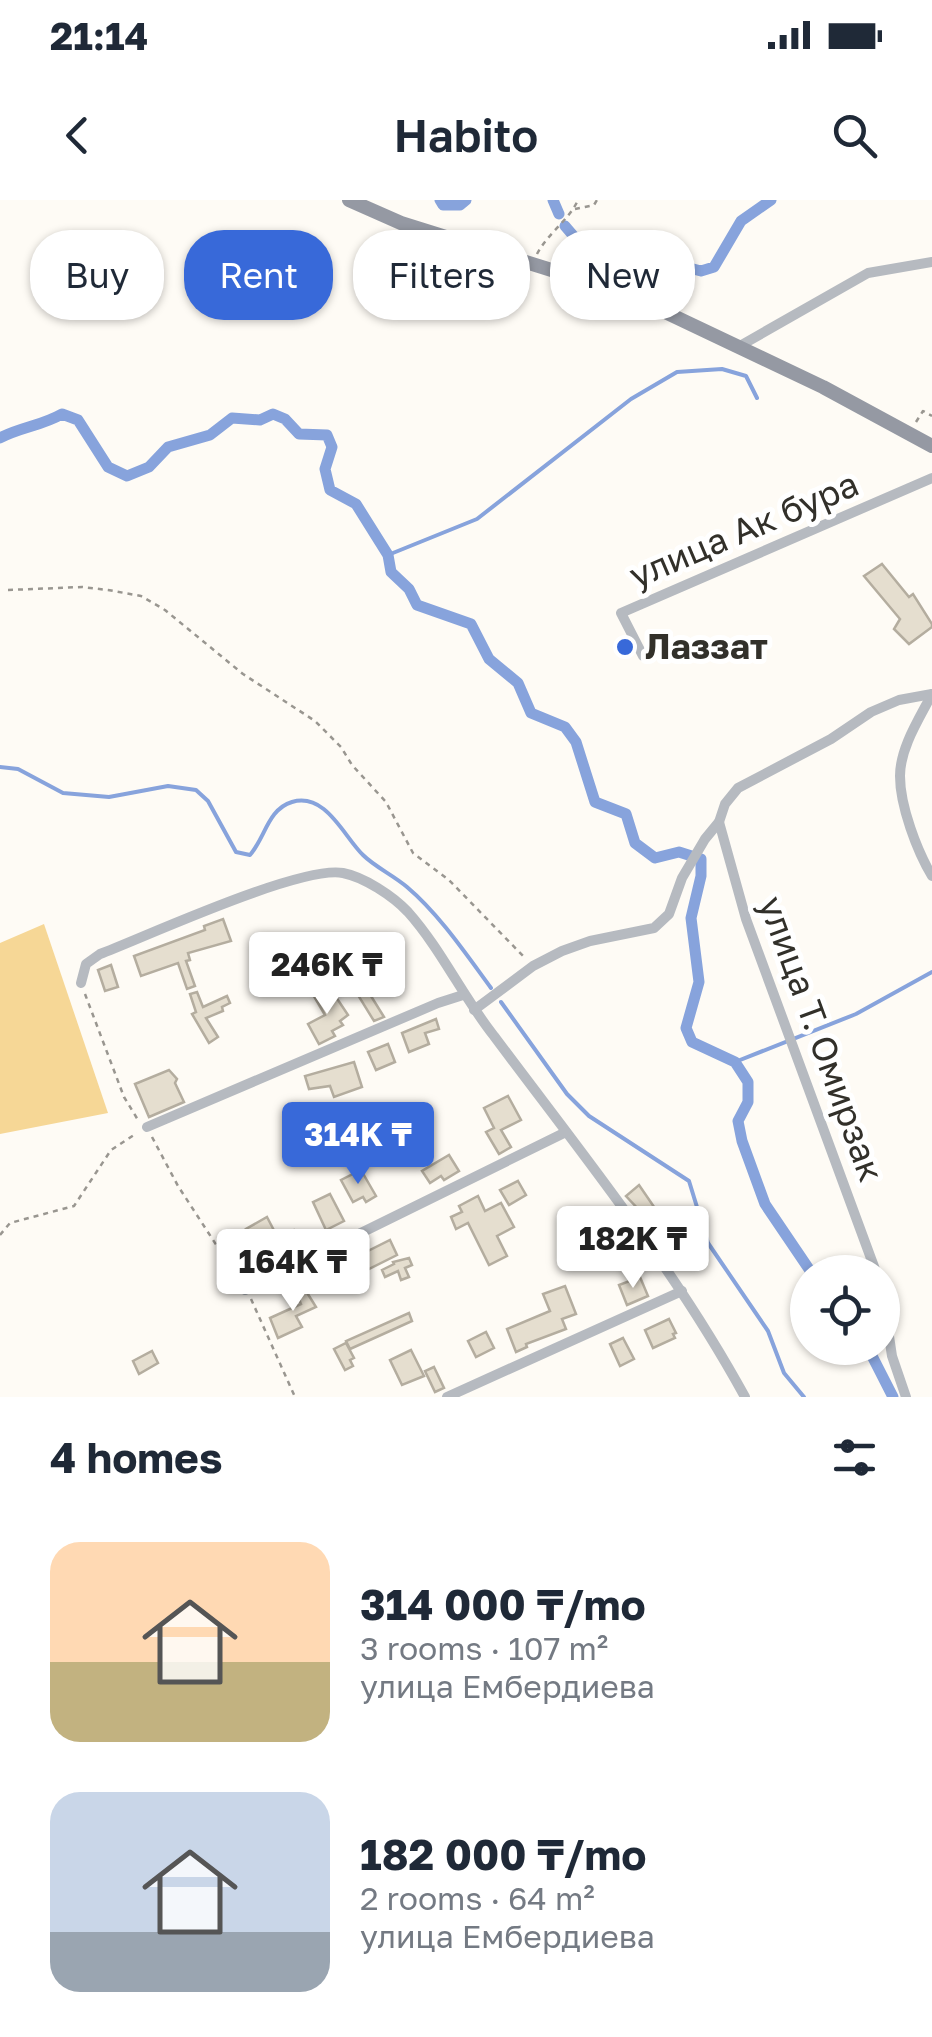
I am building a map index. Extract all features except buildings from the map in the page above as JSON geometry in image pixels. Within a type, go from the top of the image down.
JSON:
[{"type":"main road","points":[[348,200],[402,222],[625,293],[823,387],[932,446]]},
{"type":"street","points":[[738,347],[868,273],[932,262]]},
{"type":"street","name":"улица Ак бура","points":[[643,656],[622,613],[932,478]]},
{"type":"street","points":[[474,1010],[533,966],[590,940],[654,928],[669,914],[690,864],[738,788],[872,712],[899,700],[932,694],[909,738],[900,776],[910,823],[932,876]]},
{"type":"street","name":"улица Т. Омирзак","points":[[719,822],[746,919],[870,1255]]},
{"type":"street","points":[[81,984],[86,964],[100,954],[289,881],[334,872],[356,878],[406,910],[463,995],[617,1198],[682,1291],[745,1397]]},
{"type":"street","points":[[147,1127],[463,995]]},
{"type":"street","points":[[245,1290],[566,1132]]},
{"type":"street","points":[[447,1397],[682,1291]]},
{"type":"street","points":[[895,1365],[906,1397]]},
{"type":"path","points":[[532,264],[548,234],[578,200]]},
{"type":"path","points":[[574,209],[597,200]]},
{"type":"path","points":[[909,434],[923,411],[932,416]]},
{"type":"path","points":[[8,590],[82,586],[141,596],[165,610],[243,674],[315,721],[386,802],[413,853],[450,880],[533,966]]},
{"type":"path","points":[[81,984],[124,1097],[147,1127],[178,1186],[245,1290],[295,1397]]},
{"type":"path","points":[[0,1235],[10,1223],[74,1206],[111,1150],[147,1127]]},
{"type":"shaded area","points":[[44,924],[108,1113],[0,1134],[0,943]]},
{"type":"waterway","points":[[440,200],[443,205],[460,205],[466,200]]},
{"type":"waterway","points":[[553,200],[559,214]]},
{"type":"waterway","points":[[565,226],[589,254],[623,251],[701,271],[714,267],[741,221],[771,200]]},
{"type":"waterway","points":[[388,555],[477,519],[631,399],[677,372],[722,369],[746,376],[757,398]]},
{"type":"waterway","points":[[0,438],[62,414],[78,420],[108,467],[127,476],[149,467],[168,447],[210,435],[232,418],[260,420],[273,414],[285,419],[299,434],[327,435],[332,447],[325,469],[330,490],[356,504],[388,555],[391,572],[409,589],[417,605],[471,624],[489,659],[518,683],[531,713],[565,727],[576,742],[595,802],[626,814],[635,843],[655,858],[679,852],[701,859],[691,918],[699,982],[686,1028],[692,1042],[735,1062],[748,1082],[748,1102],[738,1121],[742,1141],[765,1204],[800,1255]]},
{"type":"waterway","points":[[0,767],[18,769],[63,793],[109,797],[168,786],[196,790],[208,801],[236,852],[250,855],[277,811],[292,802],[315,804],[333,818],[363,855],[430,909],[491,988]]},
{"type":"waterway","points":[[735,1062],[856,1014],[932,972]]},
{"type":"waterway","points":[[501,1002],[567,1094],[589,1116],[689,1181],[708,1243],[768,1331],[784,1373],[804,1397]]},
{"type":"waterway","points":[[877,1365],[893,1397]]},
{"type":"place","name":"Лаззат","points":[[625,647]]}]
